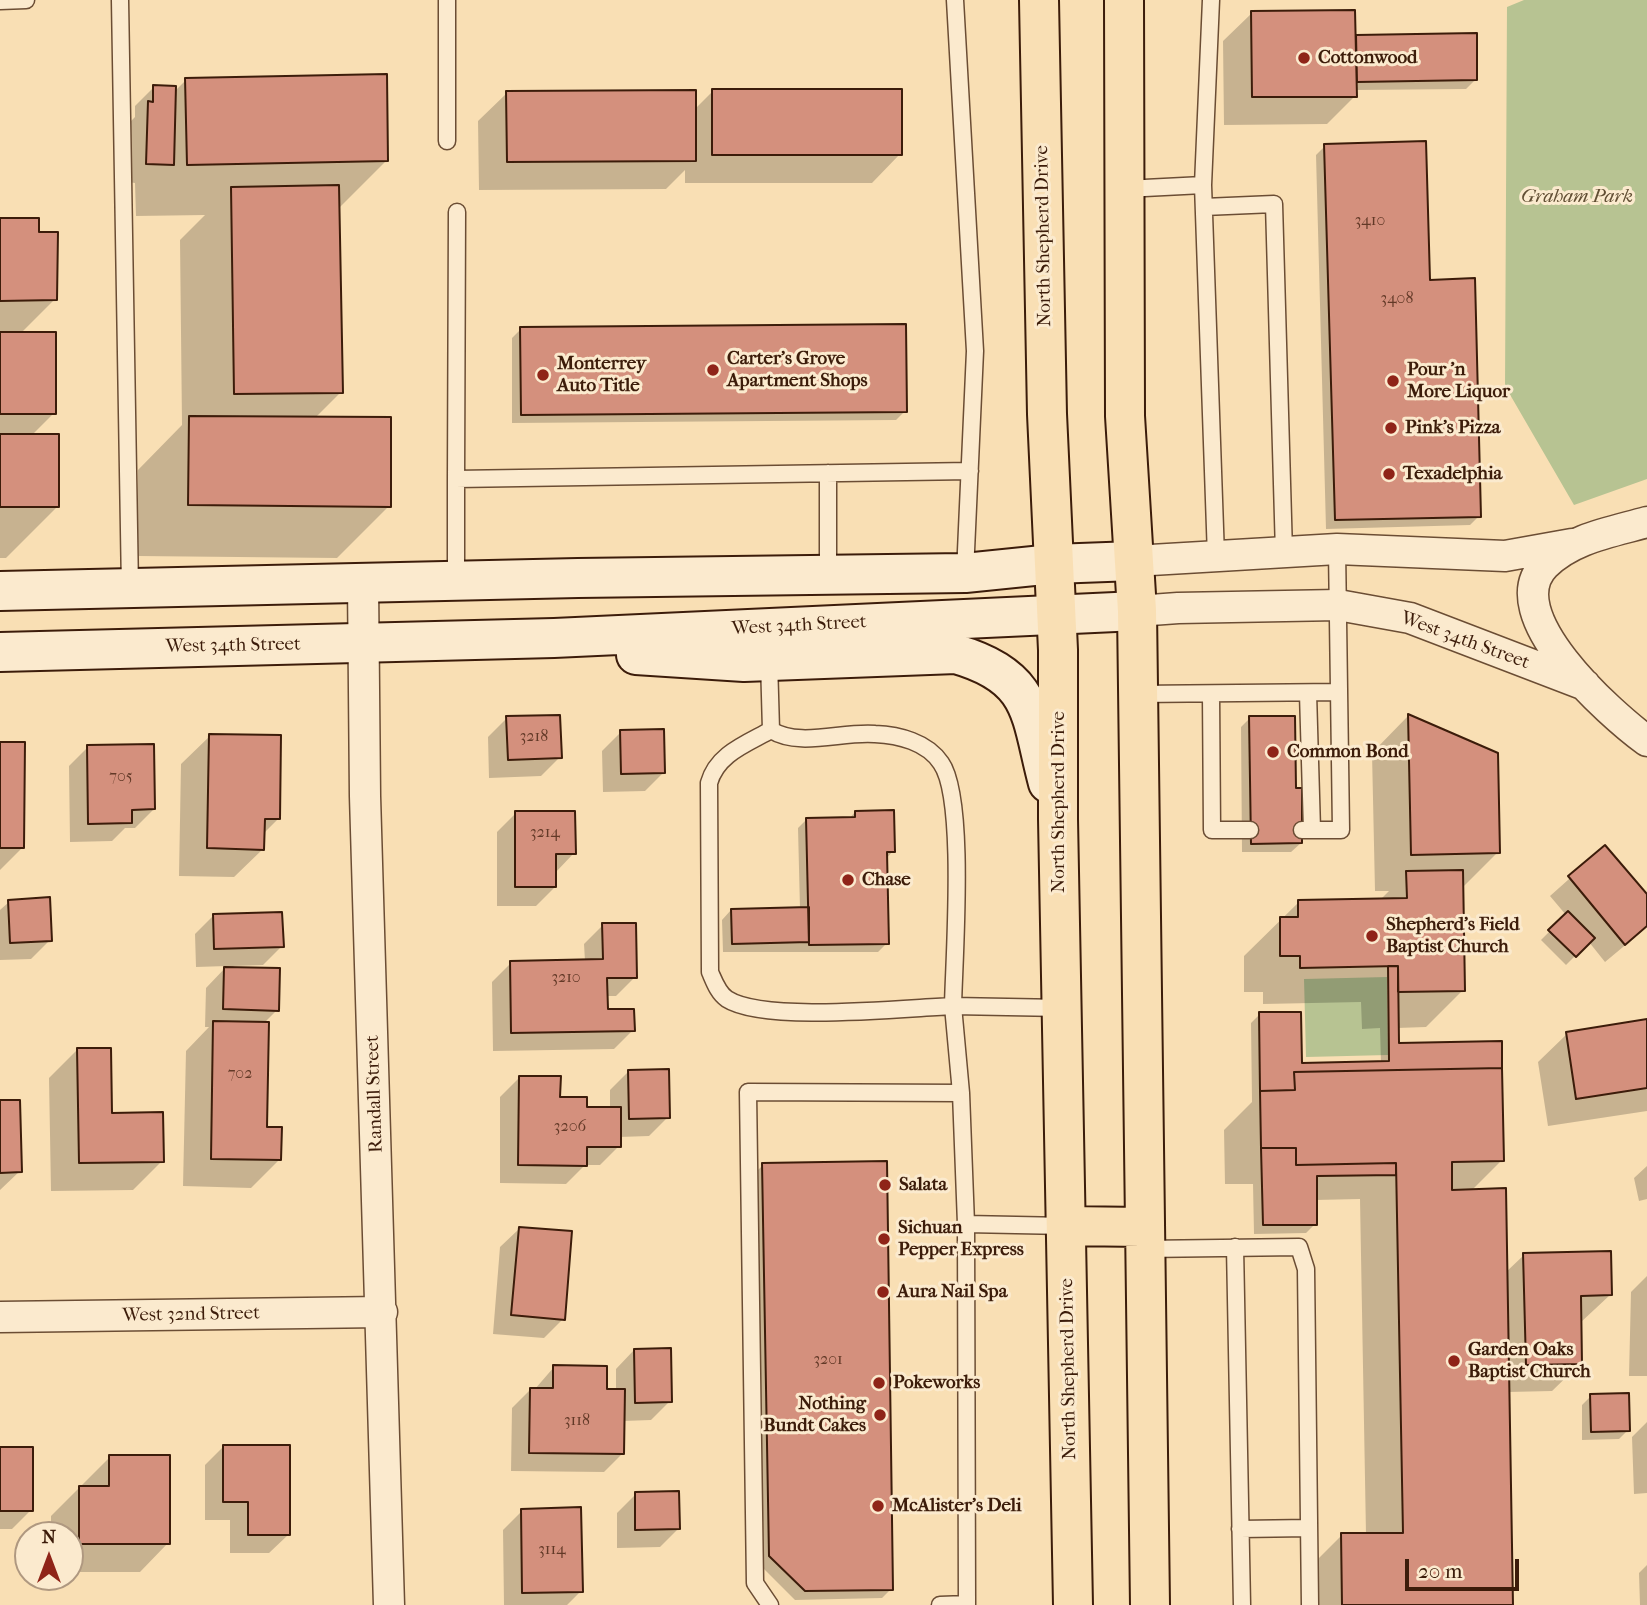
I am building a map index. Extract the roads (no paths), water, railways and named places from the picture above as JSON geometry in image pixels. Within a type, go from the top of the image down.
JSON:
[{"type":"main road","name":"North Shepherd Drive","points":[[1039,0],[1057,613],[1066,1226],[1067,1600]]},
{"type":"main road","points":[[1124,0],[1125,416],[1137,611],[1150,1605]]},
{"type":"main road","points":[[0,591],[456,580],[965,573],[1054,564],[1134,561]]},
{"type":"main road","name":"West 34th Street","points":[[0,652],[554,638],[1137,611]]},
{"type":"main road","points":[[554,638],[605,652],[744,662],[956,654],[979,660],[1018,689],[1031,709],[1058,819]]},
{"type":"main road","points":[[1066,1226],[1144,1238]]},
{"type":"street","points":[[1134,561],[1337,549],[1504,555],[1572,544],[1647,522]]},
{"type":"street","points":[[1572,544],[1543,566],[1532,594],[1540,626],[1585,685],[1647,741]]},
{"type":"street","name":"Randall Street","points":[[363,583],[389,1605]]},
{"type":"street","name":"West 34th Street","points":[[1137,611],[1191,607],[1338,605],[1410,618],[1585,685]]},
{"type":"street","name":"West 32nd Street","points":[[0,1317],[382,1312]]},
{"type":"lane","points":[[0,1],[26,0]]},
{"type":"lane","points":[[120,0],[130,588]]},
{"type":"lane","points":[[447,0],[447,141]]},
{"type":"lane","points":[[955,0],[975,351],[965,573]]},
{"type":"lane","points":[[1211,0],[1203,185],[1216,557]]},
{"type":"lane","points":[[1125,189],[1203,185]]},
{"type":"lane","points":[[1204,207],[1274,204],[1284,553]]},
{"type":"lane","points":[[456,580],[457,212]]},
{"type":"lane","points":[[456,479],[970,471]]},
{"type":"lane","points":[[828,473],[828,574]]},
{"type":"lane","points":[[1308,692],[1307,830],[1341,830],[1337,549]]},
{"type":"lane","points":[[769,661],[771,730]]},
{"type":"lane","points":[[1137,694],[1339,692]]},
{"type":"lane","points":[[1211,694],[1212,830],[1250,830]]},
{"type":"lane","points":[[771,730],[723,758],[713,769],[709,783],[710,972],[724,997],[765,1012],[953,1006],[1062,1008]]},
{"type":"lane","points":[[771,730],[784,738],[874,733],[915,740],[942,763],[956,814],[953,1006],[961,1093],[966,1224],[967,1605],[940,1605]]},
{"type":"lane","points":[[770,1605],[755,1583],[748,1092],[961,1093]]},
{"type":"lane","points":[[966,1224],[1066,1226]]},
{"type":"lane","points":[[1144,1238],[1236,1247],[1299,1247],[1306,1269],[1310,1605]]},
{"type":"lane","points":[[1236,1247],[1242,1605]]},
{"type":"lane","points":[[1240,1529],[1309,1528]]},
{"type":"place","name":"Cottonwood","points":[[1304,58]]},
{"type":"place","name":"Carter's Grove Apartment Shops","points":[[713,370]]},
{"type":"place","name":"Monterrey Auto Title","points":[[543,375]]},
{"type":"place","name":"Pour 'n More Liquor","points":[[1393,381]]},
{"type":"place","name":"Pink's Pizza","points":[[1391,428]]},
{"type":"place","name":"Texadelphia","points":[[1389,474]]},
{"type":"place","name":"Common Bond","points":[[1273,752]]},
{"type":"place","name":"Chase","points":[[848,880]]},
{"type":"place","name":"Shepherd's Field Baptist Church","points":[[1372,936]]},
{"type":"place","name":"Salata","points":[[885,1185]]},
{"type":"place","name":"Sichuan Pepper Express","points":[[884,1239]]},
{"type":"place","name":"Aura Nail Spa","points":[[883,1292]]},
{"type":"place","name":"Garden Oaks Baptist Church","points":[[1454,1361]]},
{"type":"place","name":"Pokeworks","points":[[879,1383]]},
{"type":"place","name":"Nothing Bundt Cakes","points":[[880,1415]]},
{"type":"place","name":"McAlister's Deli","points":[[878,1506]]},
{"type":"park label","name":"Graham Park","points":[[1577,197]]}]
